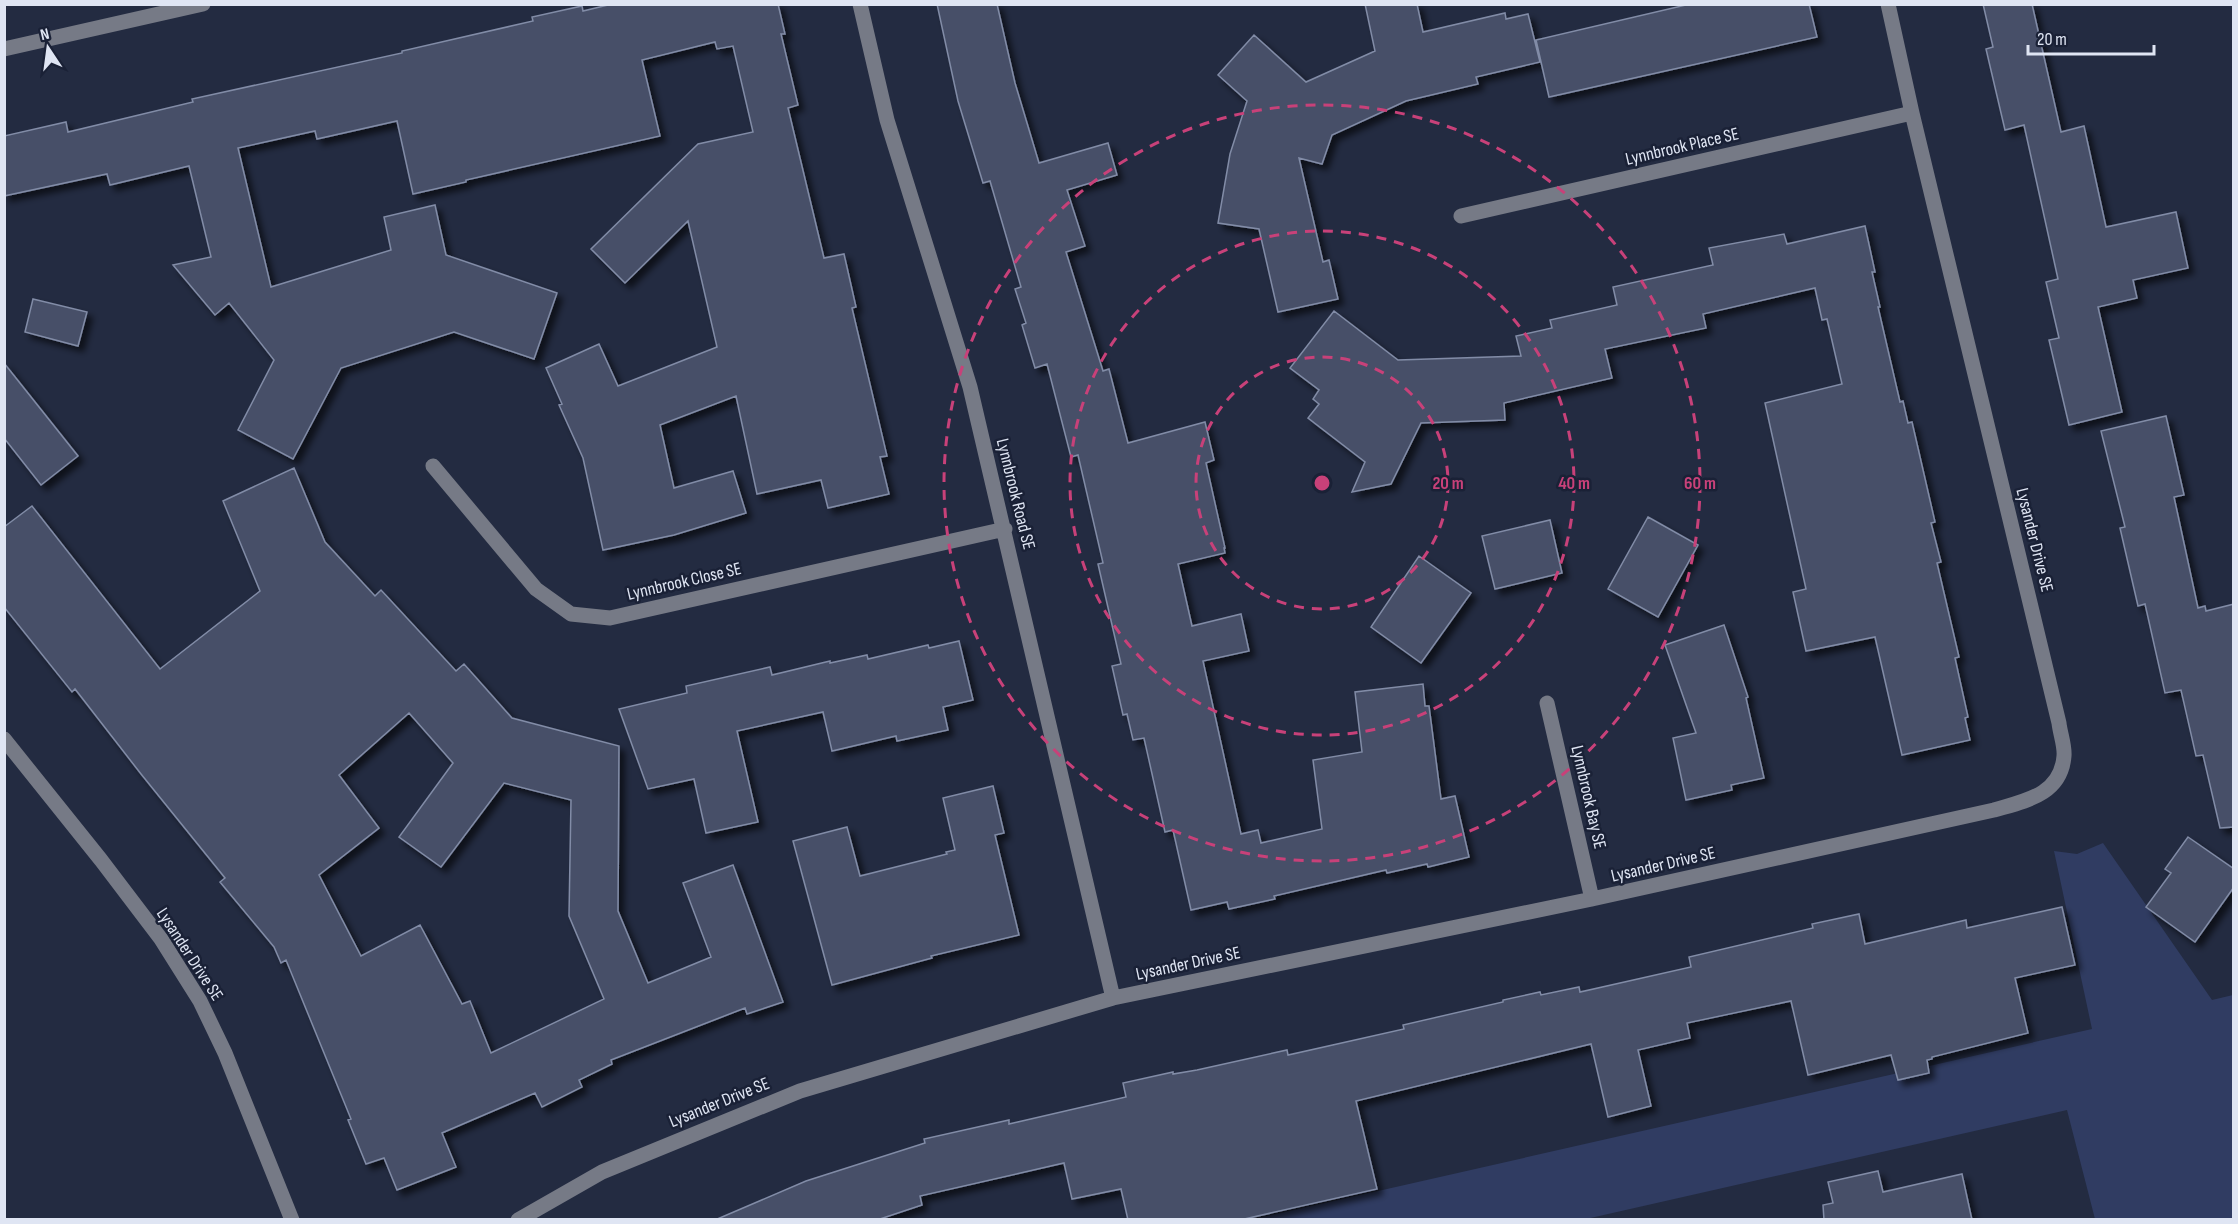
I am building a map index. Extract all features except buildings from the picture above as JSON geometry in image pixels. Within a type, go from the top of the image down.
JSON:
[{"type":"street","points":[[4,49],[203,4]]},
{"type":"street","name":"Lynnbrook Road SE","points":[[860,4],[887,120],[970,387],[1113,998]]},
{"type":"street","name":"Lysander Drive SE","points":[[518,1220],[602,1172],[800,1091],[1113,998],[1592,899],[1994,810],[2037,798],[2059,779],[2064,755],[2059,723],[1912,113],[1888,4]]},
{"type":"street","name":"Lynnbrook Place SE","points":[[1461,216],[1912,113]]},
{"type":"street","name":"Lynnbrook Close SE","points":[[433,466],[536,589],[571,614],[610,618],[1005,529]]},
{"type":"street","name":"Lynnbrook Bay SE","points":[[1547,703],[1592,899]]},
{"type":"street","name":"Lysander Drive SE","points":[[4,739],[102,860],[161,939],[200,1001],[225,1053],[292,1220]]},
{"type":"shaded area","points":[[2103,843],[2212,1000],[2233,995],[2233,1219],[2095,1219],[2067,1110],[1586,1219],[1250,1220],[2092,1029],[2054,851],[2077,854]]}]
